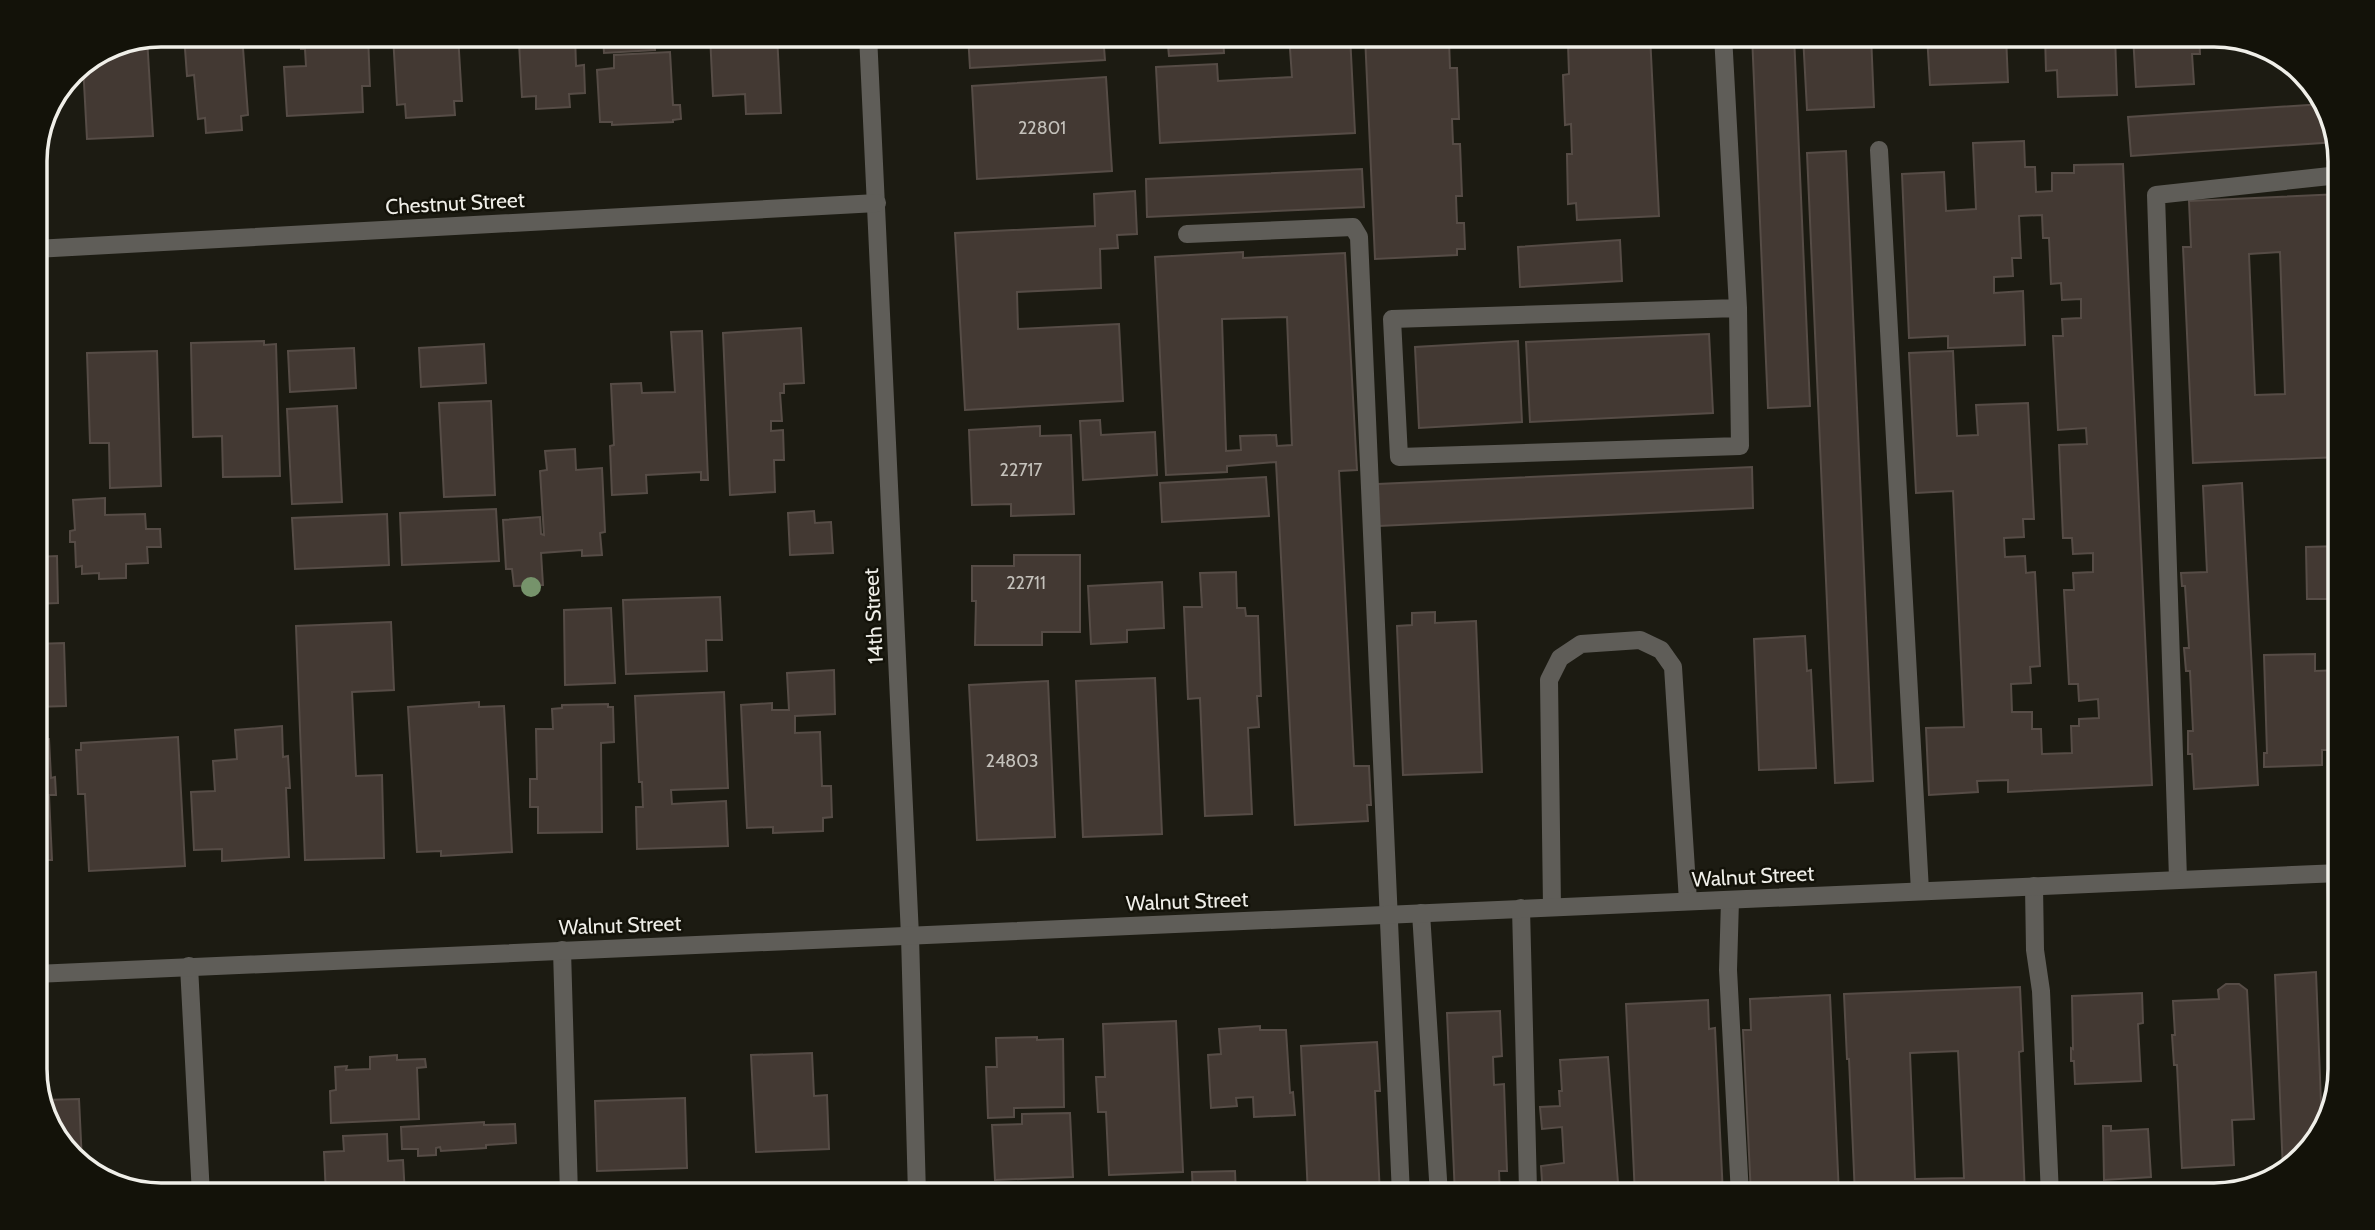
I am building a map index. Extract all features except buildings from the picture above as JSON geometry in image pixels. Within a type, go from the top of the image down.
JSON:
[{"type":"street","name":"14th Street","points":[[869,47],[910,936],[917,1183]]},
{"type":"street","points":[[1724,47],[1738,309],[1740,446],[1399,457],[1392,318],[1738,309]]},
{"type":"street","points":[[1880,150],[1920,891]]},
{"type":"street","points":[[2178,879],[2157,195],[2328,176]]},
{"type":"street","name":"Chestnut Street","points":[[47,248],[877,203]]},
{"type":"street","points":[[1187,234],[1353,227],[1359,237],[1400,1183]]},
{"type":"street","points":[[1552,907],[1549,680],[1560,658],[1581,644],[1640,640],[1661,650],[1673,667],[1688,901]]},
{"type":"street","name":"Walnut Street","points":[[47,973],[2328,873]]},
{"type":"street","points":[[2034,886],[2035,950],[2040,991],[2049,1183]]},
{"type":"street","points":[[1730,900],[1728,970],[1739,1183]]},
{"type":"street","points":[[1521,908],[1528,1183]]},
{"type":"street","points":[[1421,913],[1437,1183]]},
{"type":"street","points":[[562,950],[569,1183]]},
{"type":"street","points":[[189,966],[200,1183]]}]
